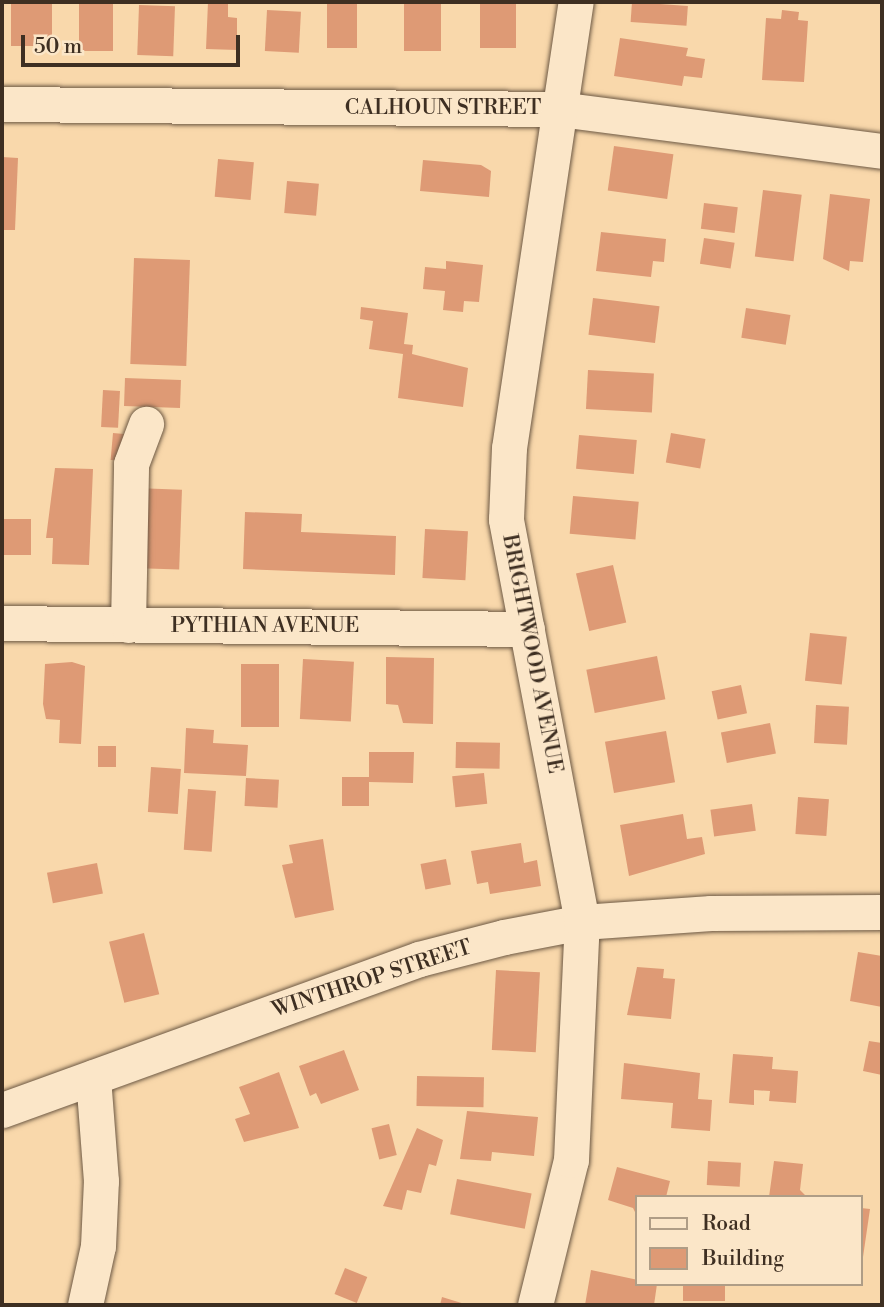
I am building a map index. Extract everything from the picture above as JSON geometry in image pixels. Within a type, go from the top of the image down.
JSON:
[{"type":"street","name":"BRIGHTWOOD AVENUE","points":[[535,1305],[571,1160],[582,922],[506,519],[509,448],[576,2]]},
{"type":"street","name":"CALHOUN STREET","points":[[2,104],[559,109],[882,151]]},
{"type":"street","points":[[128,625],[131,464],[146,424]]},
{"type":"street","name":"PYTHIAN AVENUE","points":[[2,623],[527,629]]},
{"type":"street","name":"WINTHROP STREET","points":[[2,1110],[419,959],[582,922],[710,913],[882,912]]},
{"type":"street","points":[[85,1305],[98,1246],[101,1181],[93,1077]]},
{"type":"building","points":[[11,2],[52,2],[52,46],[11,46]]},
{"type":"building","points":[[79,2],[113,2],[113,51],[79,51]]},
{"type":"building","points":[[208,2],[228,2],[228,17],[237,18],[237,50],[206,49]]},
{"type":"building","points":[[327,2],[357,2],[357,48],[327,48]]},
{"type":"building","points":[[404,2],[441,2],[441,51],[404,51]]},
{"type":"building","points":[[480,2],[516,2],[516,48],[480,48]]},
{"type":"building","points":[[632,2],[688,6],[686,26],[631,22]]},
{"type":"building","points":[[139,5],[175,6],[173,56],[137,55]]},
{"type":"building","points":[[267,10],[301,12],[299,53],[265,51]]},
{"type":"building","points":[[782,10],[799,12],[798,20],[808,21],[804,82],[762,80],[766,18],[781,19]]},
{"type":"building","points":[[620,38],[688,48],[686,56],[705,59],[702,78],[684,76],[682,86],[614,76]]},
{"type":"building","points":[[614,146],[673,154],[667,199],[608,191]]},
{"type":"building","points":[[2,157],[18,158],[15,230],[2,230]]},
{"type":"building","points":[[218,159],[254,162],[251,200],[215,197]]},
{"type":"building","points":[[423,160],[481,165],[491,171],[489,197],[420,191]]},
{"type":"building","points":[[287,181],[319,184],[316,216],[284,213]]},
{"type":"building","points":[[763,190],[802,195],[794,261],[755,257]]},
{"type":"building","points":[[830,194],[870,199],[863,262],[850,261],[849,271],[823,259]]},
{"type":"building","points":[[704,203],[738,207],[735,233],[701,229]]},
{"type":"building","points":[[601,232],[666,239],[664,262],[653,261],[651,277],[596,271]]},
{"type":"building","points":[[704,238],[735,243],[731,269],[700,264]]},
{"type":"building","points":[[134,258],[190,260],[186,366],[130,364]]},
{"type":"building","points":[[446,261],[483,265],[479,302],[464,301],[463,312],[443,310],[445,291],[423,289],[425,267],[446,269]]},
{"type":"building","points":[[593,298],[660,306],[655,343],[588,335]]},
{"type":"building","points":[[361,307],[408,313],[404,344],[413,345],[412,354],[468,368],[463,407],[398,398],[403,354],[369,349],[373,321],[360,319]]},
{"type":"building","points":[[746,308],[790,315],[786,345],[741,338]]},
{"type":"building","points":[[588,370],[654,373],[652,412],[586,409]]},
{"type":"building","points":[[125,378],[181,380],[180,408],[124,406]]},
{"type":"building","points":[[103,390],[120,391],[118,428],[101,427]]},
{"type":"building","points":[[113,433],[124,434],[122,461],[111,460]]},
{"type":"building","points":[[671,433],[705,439],[700,469],[666,463]]},
{"type":"building","points":[[579,435],[637,440],[634,474],[576,469]]},
{"type":"building","points":[[55,468],[93,469],[89,565],[52,564],[53,538],[46,538]]},
{"type":"building","points":[[135,488],[182,490],[179,570],[132,568]]},
{"type":"building","points":[[573,496],[639,502],[635,540],[570,534]]},
{"type":"building","points":[[245,512],[302,514],[301,532],[396,536],[395,575],[243,569]]},
{"type":"building","points":[[2,519],[31,519],[31,555],[2,555]]},
{"type":"building","points":[[425,529],[468,531],[465,580],[422,578]]},
{"type":"building","points":[[613,565],[626,622],[589,631],[576,574]]},
{"type":"building","points":[[810,633],[847,637],[842,685],[805,681]]},
{"type":"building","points":[[657,656],[665,699],[595,713],[586,670]]},
{"type":"building","points":[[386,657],[434,658],[433,724],[403,723],[398,705],[386,704]]},
{"type":"building","points":[[303,659],[354,662],[351,722],[300,719]]},
{"type":"building","points":[[72,662],[85,666],[81,744],[59,743],[60,720],[46,719],[43,704],[45,664]]},
{"type":"building","points":[[241,664],[279,664],[279,727],[241,727]]},
{"type":"building","points":[[741,685],[747,713],[718,720],[712,691]]},
{"type":"building","points":[[816,705],[849,707],[847,745],[814,743]]},
{"type":"building","points":[[770,723],[776,753],[727,763],[721,733]]},
{"type":"building","points":[[186,728],[214,730],[213,743],[248,745],[246,776],[184,773]]},
{"type":"building","points":[[666,731],[675,782],[614,793],[605,742]]},
{"type":"building","points":[[456,742],[500,743],[500,769],[456,768]]},
{"type":"building","points":[[98,746],[116,746],[116,767],[98,767]]},
{"type":"building","points":[[369,752],[414,752],[413,783],[369,782],[369,806],[342,806],[342,777],[369,777]]},
{"type":"building","points":[[151,767],[181,769],[178,814],[148,812]]},
{"type":"building","points":[[484,773],[487,804],[455,807],[452,776]]},
{"type":"building","points":[[246,778],[279,780],[277,808],[245,806]]},
{"type":"building","points":[[188,789],[216,791],[212,852],[184,850]]},
{"type":"building","points":[[798,797],[829,799],[826,836],[795,834]]},
{"type":"building","points":[[752,804],[756,831],[714,837],[710,810]]},
{"type":"building","points":[[683,814],[687,839],[702,837],[705,854],[629,876],[620,825]]},
{"type":"building","points":[[323,839],[334,910],[295,918],[282,865],[293,863],[289,845]]},
{"type":"building","points":[[521,843],[524,863],[537,860],[541,886],[490,894],[488,882],[477,884],[471,851]]},
{"type":"building","points":[[446,859],[451,885],[425,889],[420,864]]},
{"type":"building","points":[[97,863],[103,893],[53,903],[47,873]]},
{"type":"building","points":[[144,933],[159,994],[124,1003],[109,942]]},
{"type":"building","points":[[858,952],[882,956],[882,1007],[850,1001]]},
{"type":"building","points":[[637,967],[664,969],[663,978],[675,979],[671,1019],[627,1015]]},
{"type":"building","points":[[496,970],[540,972],[536,1052],[492,1050]]},
{"type":"building","points":[[869,1041],[882,1043],[882,1075],[863,1071]]},
{"type":"building","points":[[344,1050],[359,1090],[321,1104],[316,1093],[310,1096],[299,1066]]},
{"type":"building","points":[[733,1054],[773,1057],[772,1069],[798,1071],[796,1103],[769,1101],[770,1091],[754,1090],[754,1105],[729,1103]]},
{"type":"building","points":[[624,1063],[700,1073],[698,1099],[712,1100],[710,1131],[671,1128],[673,1103],[621,1099]]},
{"type":"building","points":[[279,1072],[299,1128],[244,1142],[235,1119],[250,1114],[239,1087]]},
{"type":"building","points":[[417,1076],[484,1077],[483,1107],[416,1106]]},
{"type":"building","points":[[467,1111],[538,1117],[534,1156],[492,1152],[491,1161],[460,1159]]},
{"type":"building","points":[[389,1124],[397,1155],[379,1159],[372,1128]]},
{"type":"building","points":[[417,1128],[443,1140],[436,1166],[429,1164],[421,1193],[407,1190],[402,1210],[383,1206]]},
{"type":"building","points":[[708,1161],[741,1163],[740,1187],[707,1185]]},
{"type":"building","points":[[774,1161],[803,1164],[800,1190],[805,1195],[769,1195]]},
{"type":"building","points":[[617,1167],[670,1181],[666,1195],[636,1195],[636,1214],[633,1208],[608,1200]]},
{"type":"building","points":[[457,1179],[532,1194],[525,1229],[450,1214]]},
{"type":"building","points":[[863,1208],[870,1209],[863,1257]]},
{"type":"building","points":[[345,1268],[367,1277],[357,1303],[335,1294]]},
{"type":"building","points":[[591,1270],[636,1280],[636,1286],[657,1286],[654,1305],[585,1305]]},
{"type":"building","points":[[683,1286],[725,1286],[725,1301],[683,1301]]},
{"type":"building","points":[[442,1297],[468,1305],[440,1305]]}]
